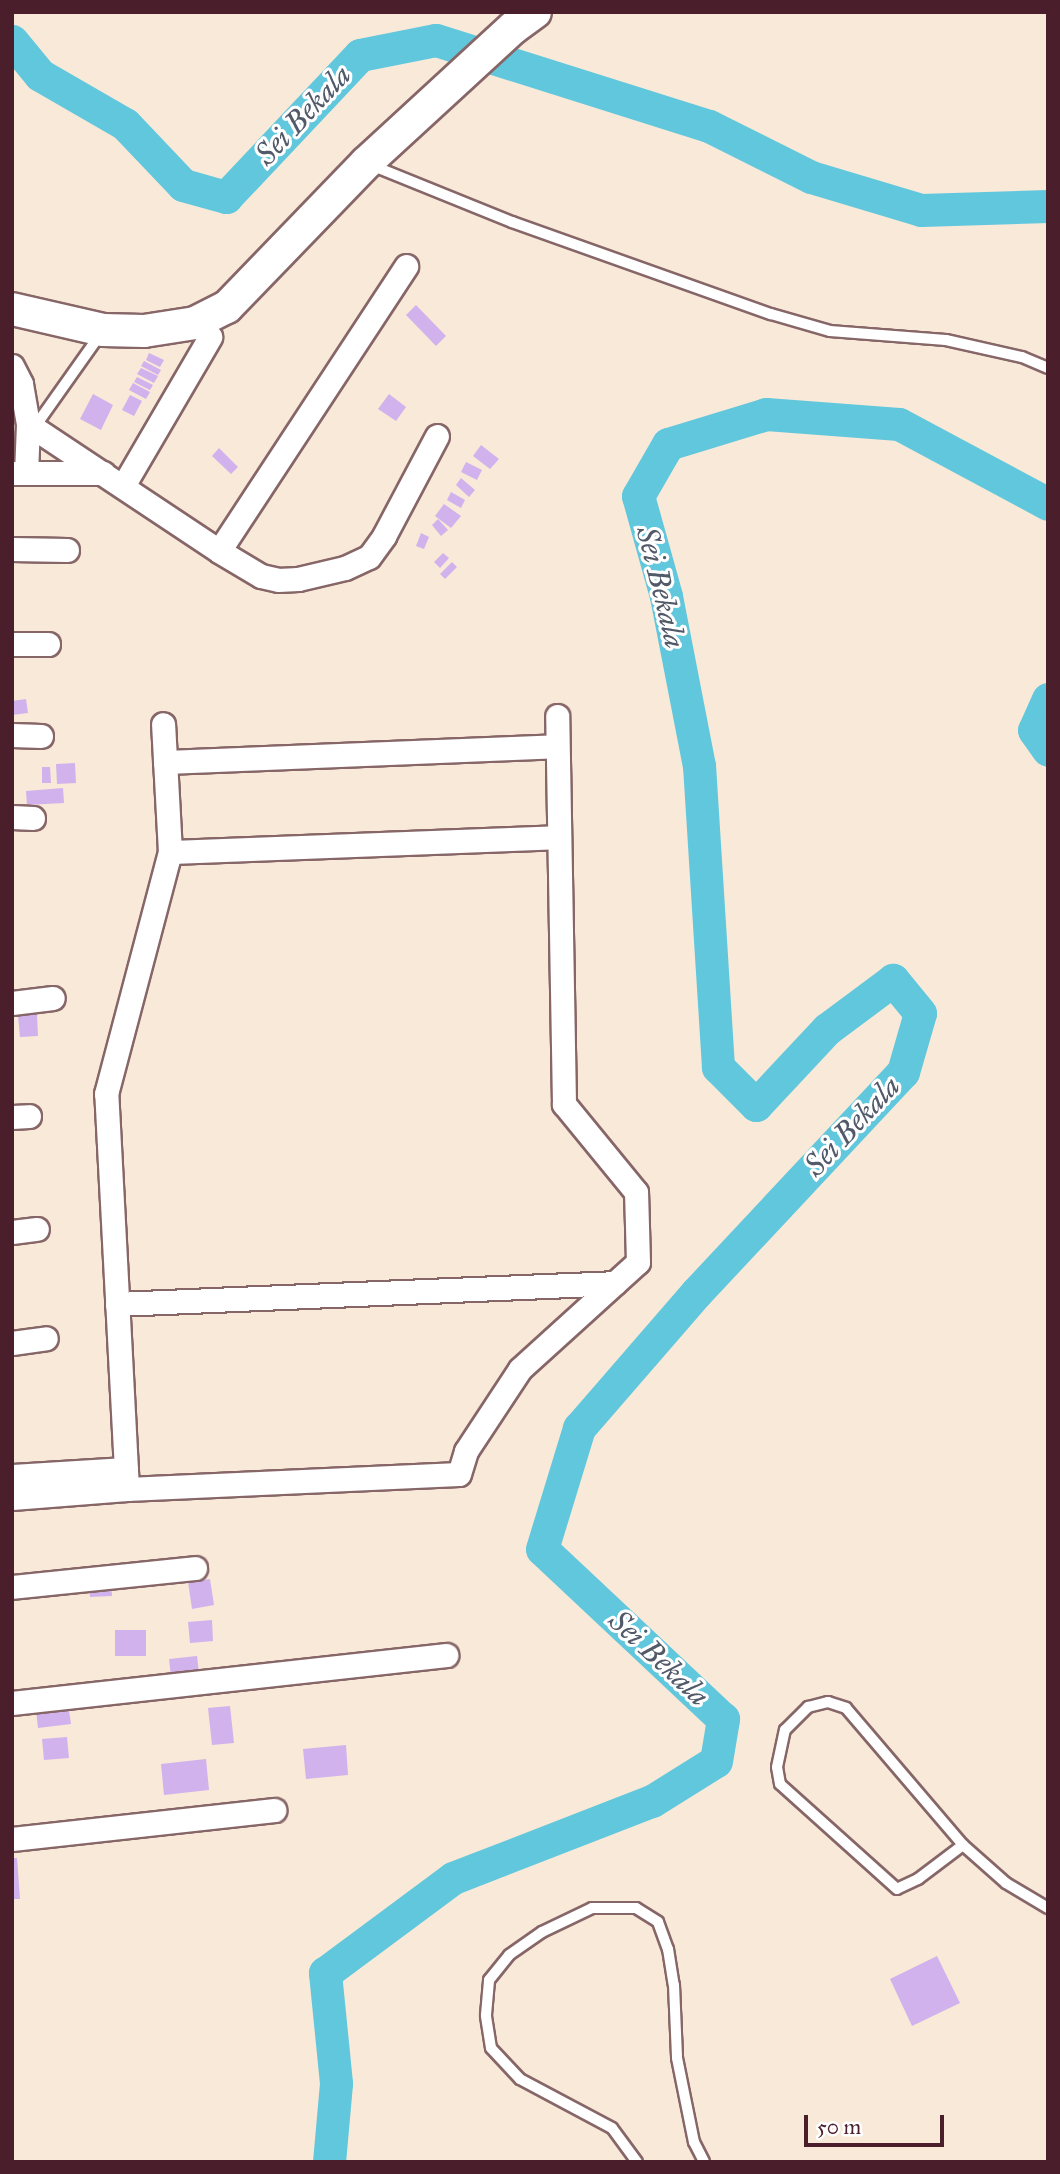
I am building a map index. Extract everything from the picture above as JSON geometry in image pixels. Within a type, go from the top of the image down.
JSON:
[{"type":"main road","points":[[12,309],[103,330],[144,331],[195,323],[227,307],[366,163],[524,20]]},
{"type":"street","points":[[219,551],[406,266]]},
{"type":"street","points":[[123,486],[210,337]]},
{"type":"street","points":[[12,366],[22,384],[31,426],[19,473],[103,473]]},
{"type":"street","points":[[31,426],[219,551],[261,576],[278,580],[298,579],[345,568],[369,557],[384,536],[437,436]]},
{"type":"street","points":[[12,549],[67,550]]},
{"type":"street","points":[[12,644],[48,644]]},
{"type":"street","points":[[12,1476],[126,1479],[459,1474],[466,1451],[520,1368],[638,1262],[636,1192],[564,1104],[556,716]]},
{"type":"street","points":[[126,1479],[106,1094],[170,852],[163,724]]},
{"type":"street","points":[[12,734],[41,736]]},
{"type":"street","points":[[165,762],[557,746]]},
{"type":"street","points":[[170,852],[558,837]]},
{"type":"street","points":[[12,1003],[53,999]]},
{"type":"street","points":[[12,1232],[37,1230]]},
{"type":"street","points":[[117,1304],[615,1283]]},
{"type":"street","points":[[12,1343],[46,1338]]},
{"type":"street","points":[[12,1498],[126,1479]]},
{"type":"street","points":[[12,1587],[195,1568]]},
{"type":"street","points":[[12,1703],[446,1655]]},
{"type":"street","points":[[12,1839],[274,1810]]},
{"type":"lane","points":[[366,163],[512,222],[771,314],[830,331],[946,340],[1022,356],[1048,368]]},
{"type":"lane","points":[[31,426],[103,330]]},
{"type":"lane","points":[[963,1845],[918,1879],[897,1889],[780,1784],[777,1767],[785,1730],[807,1707],[828,1702],[846,1708],[963,1845],[1006,1882],[1048,1908]]},
{"type":"lane","points":[[637,2162],[612,2128],[520,2079],[491,2048],[486,2015],[489,1980],[509,1955],[542,1932],[592,1908],[636,1908],[658,1922],[668,1949],[674,1985],[677,2058],[694,2141],[704,2162]]},
{"type":"building","points":[[416,305],[446,336],[436,346],[406,315]]},
{"type":"building","points":[[149,353],[164,360],[160,367],[146,360]]},
{"type":"building","points":[[144,361],[161,370],[158,375],[141,366]]},
{"type":"building","points":[[141,368],[158,376],[154,383],[137,374]]},
{"type":"building","points":[[137,377],[153,385],[150,390],[134,382]]},
{"type":"building","points":[[133,383],[150,392],[146,399],[129,390]]},
{"type":"building","points":[[93,394],[113,405],[101,430],[80,419]]},
{"type":"building","points":[[389,394],[406,407],[396,421],[378,409]]},
{"type":"building","points":[[130,395],[142,401],[134,416],[122,410]]},
{"type":"building","points":[[481,445],[499,459],[490,469],[473,456]]},
{"type":"building","points":[[219,448],[238,467],[231,474],[212,456]]},
{"type":"building","points":[[466,462],[482,470],[477,480],[461,472]]},
{"type":"building","points":[[461,478],[475,490],[469,497],[456,485]]},
{"type":"building","points":[[451,492],[465,500],[461,508],[447,500]]},
{"type":"building","points":[[444,504],[461,516],[451,528],[435,516]]},
{"type":"building","points":[[438,519],[448,530],[441,536],[432,525]]},
{"type":"building","points":[[421,533],[429,537],[424,549],[416,546]]},
{"type":"building","points":[[443,553],[449,558],[440,568],[434,562]]},
{"type":"building","points":[[452,562],[457,567],[445,579],[440,574]]},
{"type":"building","points":[[26,699],[28,713],[12,715],[12,701]]},
{"type":"building","points":[[75,763],[76,783],[57,784],[56,764]]},
{"type":"building","points":[[42,767],[50,767],[51,783],[42,783]]},
{"type":"building","points":[[63,788],[64,803],[27,805],[26,791]]},
{"type":"building","points":[[37,1014],[38,1036],[20,1037],[18,1016]]},
{"type":"building","points":[[210,1579],[214,1605],[192,1609],[188,1582]]},
{"type":"building","points":[[111,1583],[112,1596],[90,1597],[89,1585]]},
{"type":"building","points":[[212,1620],[213,1641],[190,1643],[188,1622]]},
{"type":"building","points":[[115,1630],[146,1630],[146,1656],[115,1656]]},
{"type":"building","points":[[197,1656],[199,1673],[171,1677],[169,1659]]},
{"type":"building","points":[[68,1704],[71,1724],[38,1728],[36,1710]]},
{"type":"building","points":[[230,1706],[234,1743],[212,1745],[208,1708]]},
{"type":"building","points":[[67,1737],[69,1758],[44,1760],[42,1739]]},
{"type":"building","points":[[346,1745],[348,1775],[306,1779],[303,1749]]},
{"type":"building","points":[[206,1759],[209,1790],[164,1795],[161,1764]]},
{"type":"building","points":[[12,1858],[17,1858],[20,1899],[12,1899]]},
{"type":"building","points":[[937,1956],[960,2003],[912,2026],[890,1979]]},
{"type":"waterway","name":"Sei Bekala","points":[[12,41],[40,75],[125,124],[183,185],[226,197],[360,55],[436,40],[709,126],[811,177],[921,210],[1048,206]]},
{"type":"waterway","name":"Sei Bekala","points":[[329,2162],[336,2083],[325,1973],[453,1878],[652,1801],[716,1761],[723,1719],[542,1549],[579,1428],[696,1293],[903,1072],[920,1013],[893,980],[827,1029],[756,1105],[718,1067],[699,766],[666,596],[638,496],[668,444],[766,414],[899,424],[1048,504]]},
{"type":"waterway","name":"Sei Bekala","points":[[1048,699],[1034,730],[1048,750]]}]
